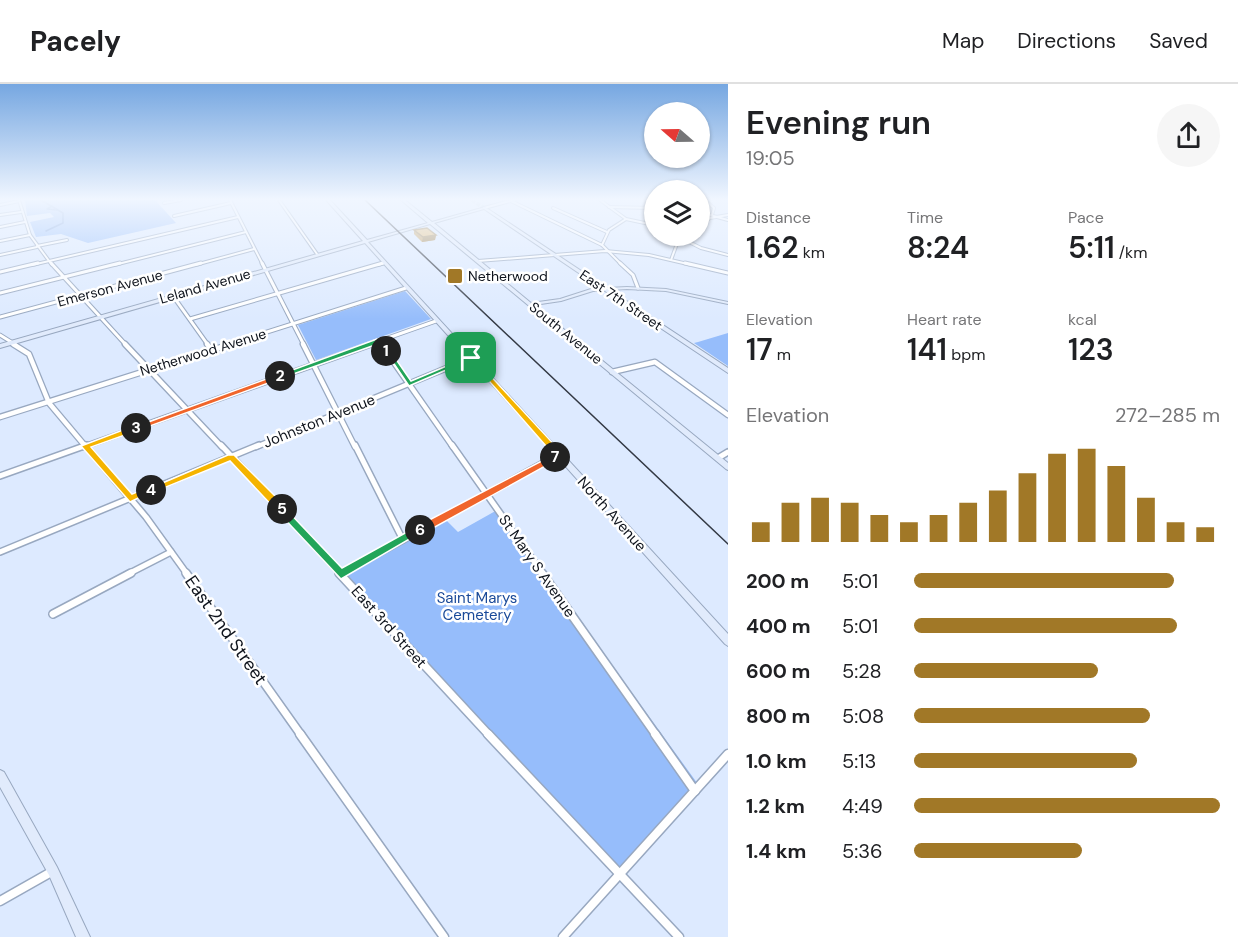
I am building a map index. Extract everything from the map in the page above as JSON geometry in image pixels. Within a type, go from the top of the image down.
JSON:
[{"type":"street","name":"East 3rd Street","points":[[33,240],[62,278],[679,937]]},
{"type":"street","points":[[0,255],[67,240]]},
{"type":"street","points":[[0,272],[140,240]]},
{"type":"street","points":[[0,293],[215,240]]},
{"type":"street","points":[[250,240],[403,540]]},
{"type":"street","points":[[307,240],[317,254]]},
{"type":"street","name":"Leland Avenue","points":[[0,346],[368,240]]},
{"type":"street","name":"South Avenue","points":[[451,240],[728,467]]},
{"type":"street","name":"East 7th Street","points":[[531,240],[728,371]]},
{"type":"street","points":[[591,240],[602,245],[605,251],[634,274],[638,288]]},
{"type":"street","points":[[602,245],[604,240]]},
{"type":"street","name":"North Avenue","points":[[364,241],[728,641]]},
{"type":"street","points":[[671,260],[676,246]]},
{"type":"street","points":[[697,246],[728,255]]},
{"type":"street","name":"Emerson Avenue","points":[[0,317],[254,249]]},
{"type":"street","points":[[478,261],[605,251],[671,260],[728,273]]},
{"type":"street","points":[[190,319],[384,263]]},
{"type":"street","name":"Netherwood Avenue","points":[[0,417],[406,288]]},
{"type":"street","points":[[531,304],[561,300],[604,289],[638,288],[679,293],[728,303]]},
{"type":"street","points":[[173,296],[211,350]]},
{"type":"street","points":[[0,476],[436,321]]},
{"type":"street","name":"East 2nd Street","points":[[0,335],[29,354],[48,401],[130,498],[171,552],[444,937]]},
{"type":"street","name":"St Mary S Avenue","points":[[379,341],[695,790]]},
{"type":"street","name":"Johnston Avenue","points":[[0,552],[471,358]]},
{"type":"street","points":[[612,372],[655,362],[728,415]]},
{"type":"street","points":[[718,458],[728,452]]},
{"type":"street","points":[[341,574],[558,455]]},
{"type":"street","points":[[53,614],[171,552]]},
{"type":"street","points":[[563,937],[728,754]]},
{"type":"street","points":[[0,776],[53,871],[83,937]]},
{"type":"street","points":[[0,901],[53,871]]},
{"type":"green space","points":[[78,240],[102,240],[88,243]]},
{"type":"green space","points":[[405,291],[431,319],[316,360],[298,325]]},
{"type":"green space","points":[[728,333],[728,366],[694,343],[698,342]]},
{"type":"green space","name":"Saint Marys Cemetery","points":[[499,509],[700,787],[623,871],[343,575],[445,519],[458,532]]},
{"type":"railway","points":[[407,240],[728,544]]},
{"type":"place","name":"Netherwood","points":[[455,276]]},
{"type":"route","points":[[379,341],[409,384],[471,358],[558,455],[341,574],[231,457],[130,498],[86,446],[379,341]]}]
